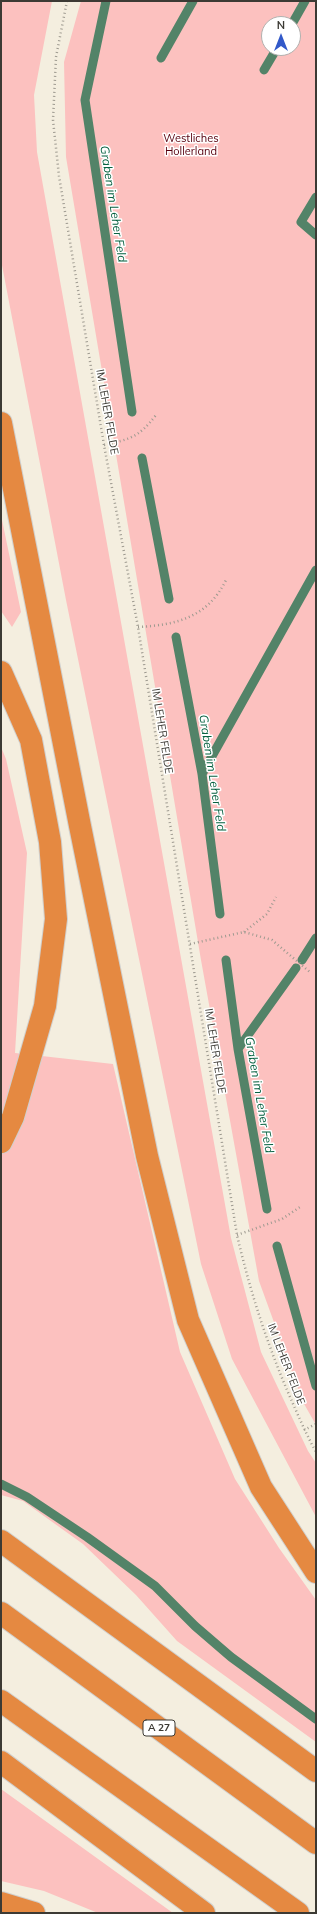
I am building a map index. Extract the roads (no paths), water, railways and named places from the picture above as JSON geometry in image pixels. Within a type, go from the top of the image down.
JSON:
[{"type":"highway","points":[[1,423],[81,834],[147,1156],[188,1320],[262,1488],[316,1572]]},
{"type":"highway","points":[[1,672],[31,740],[50,842],[56,918],[45,1006],[13,1117],[1,1142]]},
{"type":"highway","points":[[1,1541],[316,1771]]},
{"type":"highway","name":"A 27","points":[[1,1613],[316,1843]]},
{"type":"highway","points":[[1,1701],[298,1913]]},
{"type":"highway","points":[[1,1762],[204,1913]]},
{"type":"highway","points":[[1,1904],[34,1913]]},
{"type":"waterway","name":"Graben im Leher Feld","points":[[106,1],[85,100],[132,412]]},
{"type":"waterway","points":[[161,58],[193,1]]},
{"type":"waterway","points":[[297,16],[305,1]]},
{"type":"waterway","points":[[264,70],[272,56]]},
{"type":"waterway","points":[[316,197],[301,222],[316,235]]},
{"type":"waterway","name":"Graben im Leher Feld","points":[[142,458],[169,599]]},
{"type":"waterway","points":[[202,774],[316,570]]},
{"type":"waterway","name":"Graben im Leher Feld","points":[[176,637],[202,774],[220,914]]},
{"type":"waterway","points":[[302,960],[316,938]]},
{"type":"waterway","name":"Graben im Leher Feld","points":[[226,960],[238,1049],[267,1209]]},
{"type":"waterway","points":[[238,1049],[296,968]]},
{"type":"waterway","name":"Graben im Leher Feld","points":[[277,1246],[316,1386]]},
{"type":"waterway","points":[[1,1484],[27,1497],[87,1537],[155,1586],[195,1626],[231,1657],[316,1719]]},
{"type":"park label","name":"Westliches Hollerland","points":[[191,145]]}]
